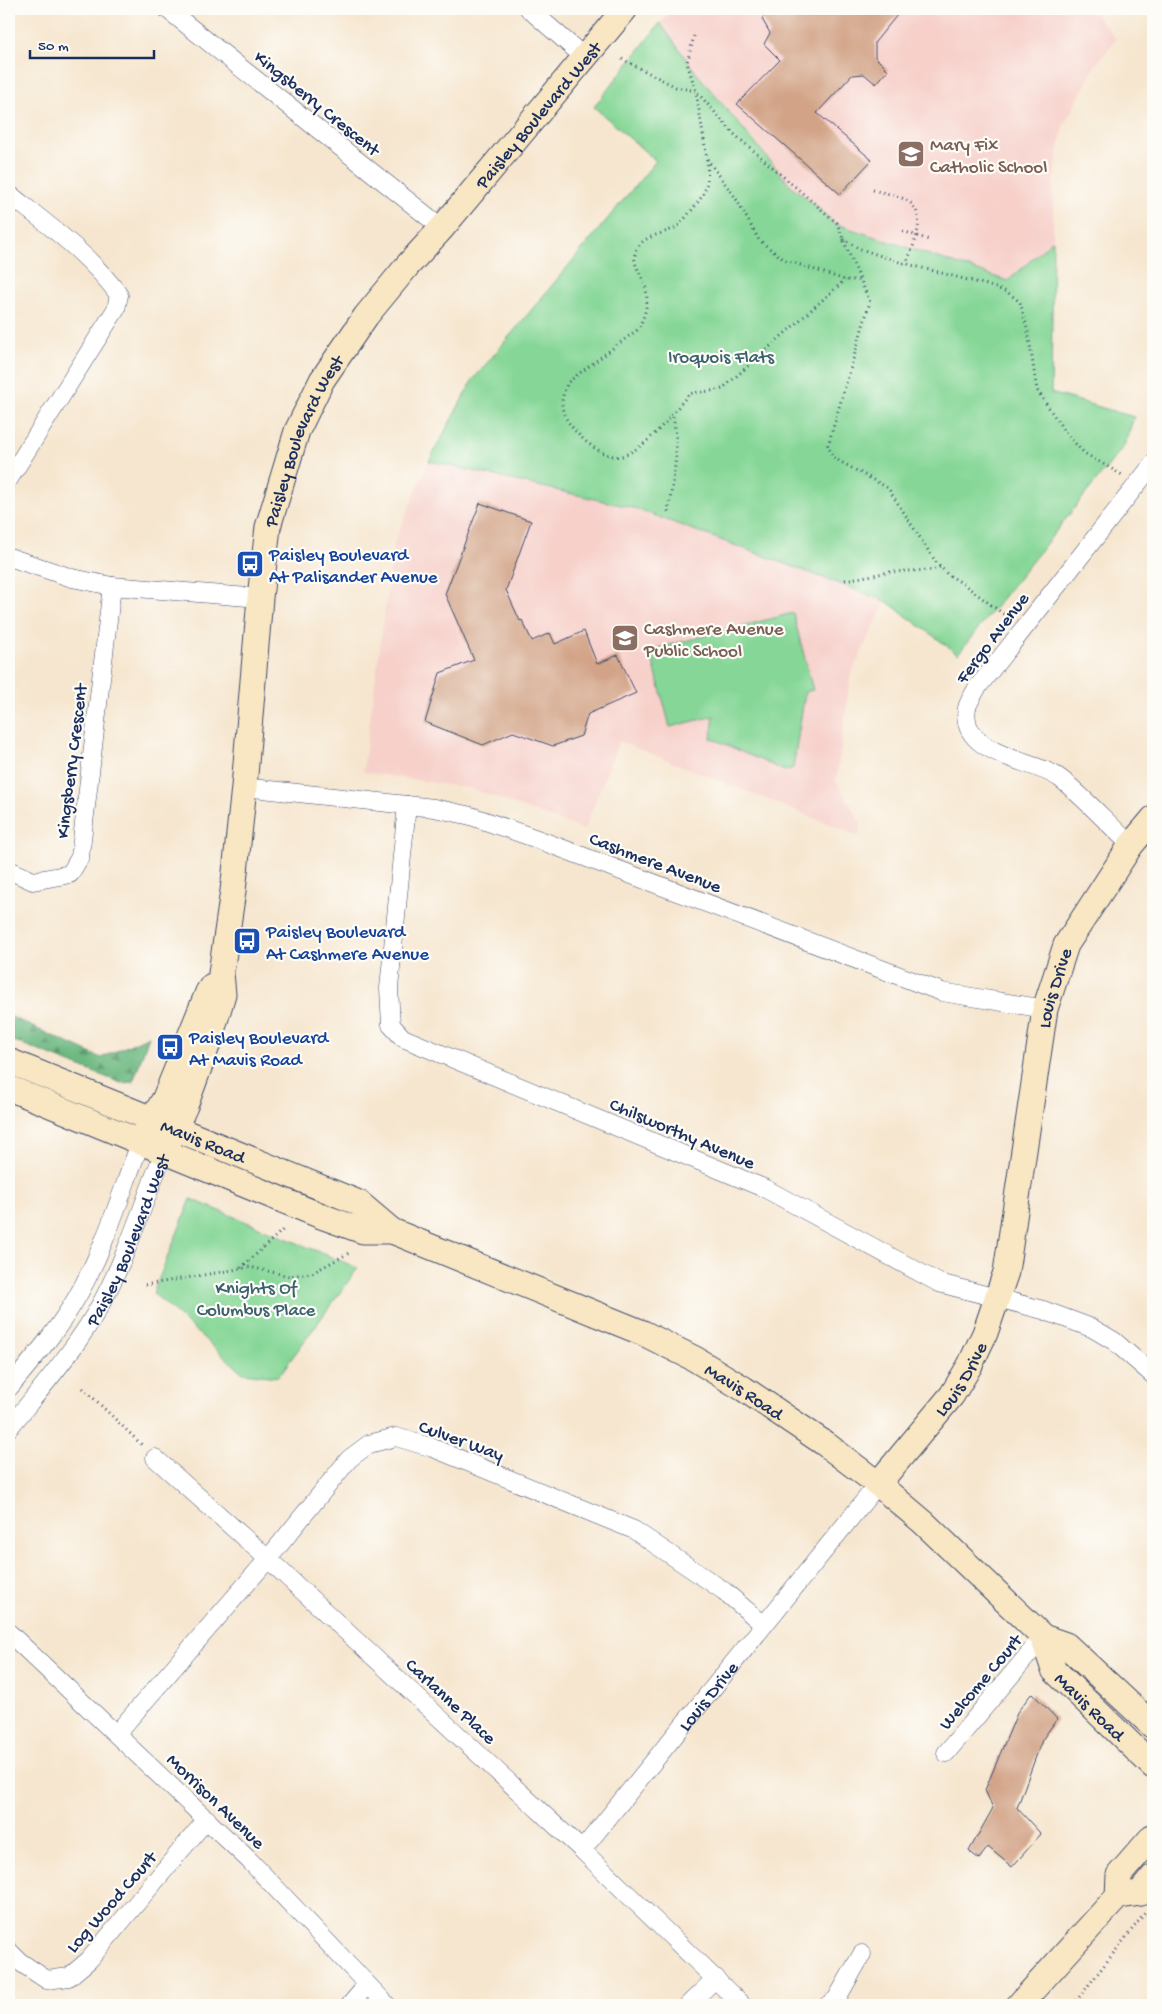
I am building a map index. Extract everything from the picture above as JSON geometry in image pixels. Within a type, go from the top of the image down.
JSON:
[{"type":"street","name":"Kingsberry Crescent","points":[[167,9],[442,228]]},
{"type":"street","points":[[529,9],[584,57]]},
{"type":"street","name":"Paisley Boulevard West","points":[[9,1428],[58,1368],[103,1300],[127,1246],[164,1152],[165,1098],[208,992],[221,974],[231,910],[244,787],[268,527],[297,431],[322,380],[366,316],[625,9]]},
{"type":"street","points":[[9,194],[90,260],[119,295],[116,310],[9,479]]},
{"type":"street","name":"Fergo Avenue","points":[[1131,845],[1059,778],[981,744],[971,732],[966,720],[966,707],[977,688],[1022,629],[1153,464]]},
{"type":"street","points":[[9,557],[72,578],[112,586],[260,598]]},
{"type":"street","name":"Kingsberry Crescent","points":[[9,870],[33,881],[50,879],[70,874],[80,857],[112,586]]},
{"type":"street","name":"Cashmere Avenue","points":[[244,787],[434,808],[471,816],[537,839],[942,992],[1045,1008]]},
{"type":"street","name":"Chilsworthy Avenue","points":[[407,805],[389,988],[391,1025],[403,1038],[766,1189],[939,1283],[1043,1310],[1092,1328],[1114,1341],[1153,1375]]},
{"type":"street","name":"Louis Drive","points":[[582,1850],[952,1395],[974,1357],[998,1299],[1006,1272],[1045,1008],[1066,945],[1131,845],[1153,819]]},
{"type":"street","name":"Mavis Road","points":[[9,1061],[164,1123],[307,1184],[359,1203],[392,1231],[643,1333],[695,1359],[744,1389],[816,1438],[878,1484],[923,1522],[1043,1637],[1066,1645],[1147,1718]]},
{"type":"street","name":"Mavis Road","points":[[9,1088],[363,1232],[392,1231]]},
{"type":"street","name":"Paisley Boulevard West","points":[[9,1388],[54,1334],[78,1296],[94,1263],[141,1141],[164,1123]]},
{"type":"street","name":"Culver Way","points":[[117,1733],[268,1558],[349,1459],[369,1444],[396,1437],[433,1448],[634,1530],[724,1591],[764,1625]]},
{"type":"street","name":"Carlanne Place","points":[[155,1458],[268,1558],[582,1850],[742,2005]]},
{"type":"street","name":"Morrison Avenue","points":[[9,1633],[117,1733],[249,1860],[387,2005]]},
{"type":"street","name":"Mavis Road","points":[[1043,1637],[1054,1670],[1153,1766]]},
{"type":"street","name":"Welcome Court","points":[[946,1753],[1043,1637]]},
{"type":"street","name":"Log Wood Court","points":[[9,1951],[20,1962],[47,1980],[69,1977],[89,1960],[207,1819]]},
{"type":"street","points":[[1019,2005],[1118,1896],[1119,1875],[1153,1836]]},
{"type":"street","points":[[1118,1896],[1140,1893],[1153,1877]]},
{"type":"street","points":[[828,2005],[836,2000],[862,1954]]},
{"type":"street","points":[[688,2005],[716,1978]]},
{"type":"street","points":[[350,2005],[368,1985]]},
{"type":"path","points":[[694,36],[687,63],[696,91],[707,159],[709,177],[704,195],[678,226],[641,242],[634,254],[634,265],[644,282],[646,293],[646,306],[642,321],[637,330],[568,382],[562,394],[564,413],[569,425],[586,442],[599,451],[616,456],[624,456],[649,440],[689,394],[698,391],[711,392],[722,389],[845,280]]},
{"type":"path","points":[[622,59],[676,87],[696,91],[734,134],[837,223],[870,302],[828,445],[832,457],[888,488],[940,567],[1022,629]]},
{"type":"path","points":[[707,159],[735,197],[759,240],[783,259],[845,280],[860,280]]},
{"type":"path","points":[[873,190],[909,202],[918,220],[918,236],[906,264]]},
{"type":"path","points":[[903,231],[929,240]]},
{"type":"path","points":[[843,238],[858,248],[906,264],[1007,292],[1020,302],[1028,332],[1038,390],[1051,411],[1065,432],[1084,453],[1138,483]]},
{"type":"path","points":[[668,512],[676,448],[676,425],[672,413]]},
{"type":"path","points":[[844,580],[890,572],[932,570],[940,567]]},
{"type":"path","points":[[241,1269],[285,1228]]},
{"type":"path","points":[[145,1285],[250,1267],[289,1276],[312,1273],[348,1253]]},
{"type":"path","points":[[82,1388],[155,1458]]},
{"type":"path","points":[[1074,2005],[1148,1909]]},
{"type":"shaded area","name":"Mary Fix Catholic School","points":[[673,9],[1092,9],[1116,39],[1096,65],[1063,126],[1053,183],[1053,240],[1008,281],[833,223],[820,209],[790,185],[698,75],[660,23]]},
{"type":"shaded area","name":"Cashmere Avenue Public School","points":[[429,461],[634,508],[886,601],[851,674],[836,781],[861,823],[859,836],[619,741],[584,830],[469,788],[363,772],[394,543]]},
{"type":"green space","name":"Iroquois Flats","points":[[660,23],[698,75],[790,185],[820,209],[833,223],[1008,281],[1053,240],[1051,393],[1134,417],[1124,446],[958,654],[886,601],[634,508],[429,461],[472,381],[656,161],[594,107]]},
{"type":"green space","points":[[793,613],[813,690],[805,692],[793,768],[785,771],[711,738],[714,716],[670,727],[650,650]]},
{"type":"green space","points":[[9,1016],[101,1058],[149,1036],[133,1082],[121,1083],[9,1039]]},
{"type":"green space","name":"Knights Of Columbus Place","points":[[191,1199],[358,1268],[278,1377],[243,1373],[153,1293]]},
{"type":"building","points":[[769,9],[902,9],[875,42],[875,57],[888,70],[876,84],[864,74],[852,75],[817,113],[872,160],[840,194],[737,104],[780,60],[764,44],[770,33],[762,19]]},
{"type":"building","points":[[480,503],[531,521],[506,590],[520,621],[522,620],[532,641],[550,633],[555,644],[584,631],[597,664],[618,655],[636,693],[588,714],[581,736],[553,746],[513,732],[483,745],[425,722],[440,673],[474,660],[445,594]]},
{"type":"building","points":[[1032,1693],[1057,1719],[1042,1740],[1017,1808],[1041,1834],[1012,1867],[988,1847],[979,1859],[969,1851],[993,1808],[985,1790],[1018,1711]]},
{"type":"place","name":"Mary Fix Catholic School","points":[[911,154]]},
{"type":"place","name":"Paisley Boulevard At Palisander Avenue","points":[[250,564]]},
{"type":"place","name":"Cashmere Avenue Public School","points":[[625,638]]},
{"type":"place","name":"Paisley Boulevard At Cashmere Avenue","points":[[247,941]]},
{"type":"place","name":"Paisley Boulevard At Mavis Road","points":[[170,1047]]}]
